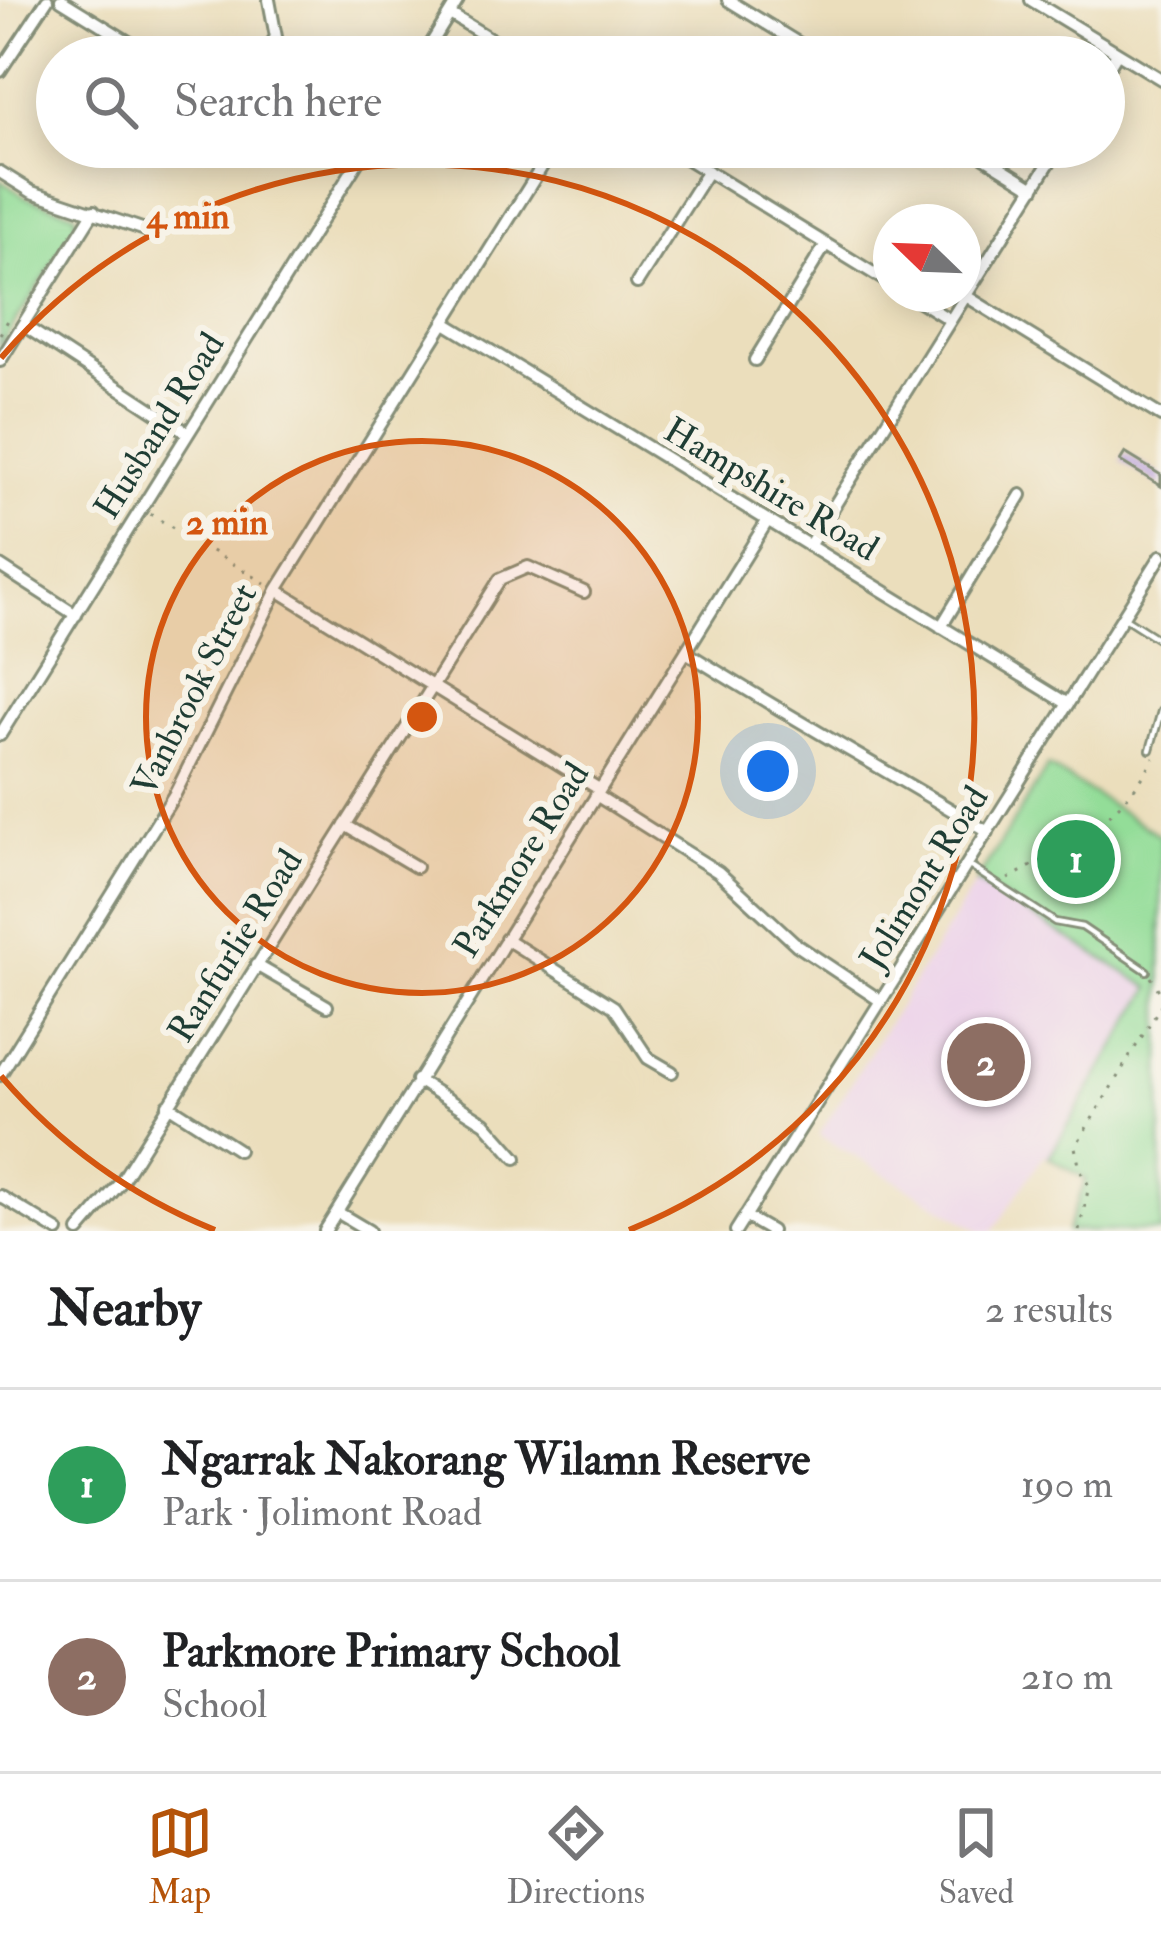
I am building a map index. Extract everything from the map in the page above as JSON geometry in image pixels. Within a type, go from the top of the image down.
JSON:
[{"type":"street","points":[[0,71],[47,0]]},
{"type":"street","points":[[61,0],[119,36]]},
{"type":"street","points":[[269,0],[276,36]]},
{"type":"street","points":[[436,36],[458,0]]},
{"type":"street","points":[[728,0],[787,36]]},
{"type":"street","points":[[1031,0],[1090,36]]},
{"type":"street","points":[[450,14],[486,36]]},
{"type":"street","points":[[1125,57],[1161,79]]},
{"type":"street","name":"Husband Road","points":[[0,735],[354,168]]},
{"type":"street","name":"Vanbrook Street","points":[[0,1075],[176,792],[277,590],[541,168]]},
{"type":"street","points":[[703,168],[873,273]]},
{"type":"street","points":[[1002,168],[1034,188]]},
{"type":"street","points":[[981,272],[1046,168]]},
{"type":"street","points":[[638,283],[708,171]]},
{"type":"street","points":[[0,172],[32,191],[154,233]]},
{"type":"street","points":[[0,361],[94,212]]},
{"type":"street","points":[[755,361],[826,244]]},
{"type":"street","points":[[981,305],[1161,416]]},
{"type":"street","points":[[937,312],[950,320]]},
{"type":"street","points":[[809,546],[955,312]]},
{"type":"street","name":"Hampshire Road","points":[[445,323],[1068,704]]},
{"type":"street","points":[[22,325],[188,434]]},
{"type":"street","points":[[941,626],[1022,495]]},
{"type":"street","name":"Parkmore Road","points":[[325,1231],[768,520]]},
{"type":"street","name":"Jolimont Road","points":[[736,1231],[1161,556]]},
{"type":"street","points":[[0,566],[76,615]]},
{"type":"street","name":"Ranfurlie Road","points":[[79,1231],[121,1182],[500,578],[528,567],[584,592]]},
{"type":"street","points":[[277,590],[718,872],[797,945],[881,1001]]},
{"type":"street","points":[[686,652],[793,720],[879,765],[988,832]]},
{"type":"street","points":[[345,825],[416,867]]},
{"type":"street","points":[[506,939],[614,1007],[648,1058],[672,1072]]},
{"type":"street","points":[[256,965],[327,1006]]},
{"type":"street","points":[[417,1080],[484,1123],[516,1158]]},
{"type":"street","points":[[168,1105],[238,1150]]},
{"type":"street","points":[[0,1196],[58,1231]]},
{"type":"street","points":[[338,1212],[369,1231]]},
{"type":"street","points":[[746,1216],[771,1231]]},
{"type":"lane","points":[[1123,616],[1161,641]]},
{"type":"lane","points":[[1150,750],[1161,712]]},
{"type":"lane","points":[[968,866],[1055,922],[1082,927],[1147,970]]},
{"type":"path","points":[[0,334],[10,317]]},
{"type":"path","points":[[141,509],[277,590]]},
{"type":"path","points":[[996,885],[1109,819],[1130,797],[1154,758],[1150,750]]},
{"type":"path","points":[[1147,970],[1161,994]]},
{"type":"path","points":[[1079,1231],[1089,1186],[1075,1147],[1161,1005]]},
{"type":"shaded area","points":[[976,882],[1152,988],[1049,1157],[1044,1155],[993,1231],[981,1231],[819,1135]]},
{"type":"green space","points":[[0,180],[26,197],[75,213],[77,227],[0,346]]},
{"type":"green space","points":[[1048,766],[1161,836],[1161,1231],[1067,1231],[1086,1179],[1049,1157],[1151,988],[976,882]]},
{"type":"building","points":[[1125,453],[1161,475],[1161,486],[1120,461]]},
{"type":"place","name":"Ngarrak Nakorang Wilamn Reserve","points":[[1076,859]]},
{"type":"place","name":"Parkmore Primary School","points":[[986,1062]]}]
